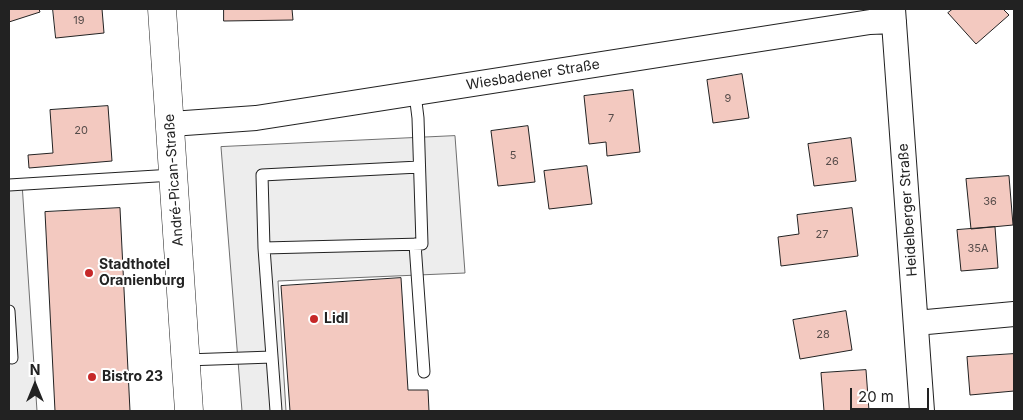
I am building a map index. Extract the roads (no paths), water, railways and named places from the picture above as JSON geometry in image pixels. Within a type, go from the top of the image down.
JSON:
[{"type":"street","name":"André-Pican-Straße","points":[[162,9],[189,411]]},
{"type":"street","name":"Wiesbadener Straße","points":[[170,124],[256,118],[870,22],[893,15]]},
{"type":"street","name":"Heidelberger Straße","points":[[893,15],[922,411]]},
{"type":"street","points":[[916,323],[1014,314]]},
{"type":"lane","points":[[264,248],[422,244],[415,94]]},
{"type":"lane","points":[[276,411],[264,248],[262,174],[419,167]]},
{"type":"lane","points":[[9,185],[173,175]]},
{"type":"lane","points":[[415,244],[424,372]]},
{"type":"lane","points":[[9,311],[12,358]]},
{"type":"lane","points":[[186,360],[272,357]]},
{"type":"place","name":"Stadthotel Oranienburg","points":[[89,273]]},
{"type":"place","name":"Lidl","points":[[314,319]]},
{"type":"place","name":"Bistro 23","points":[[92,377]]}]
